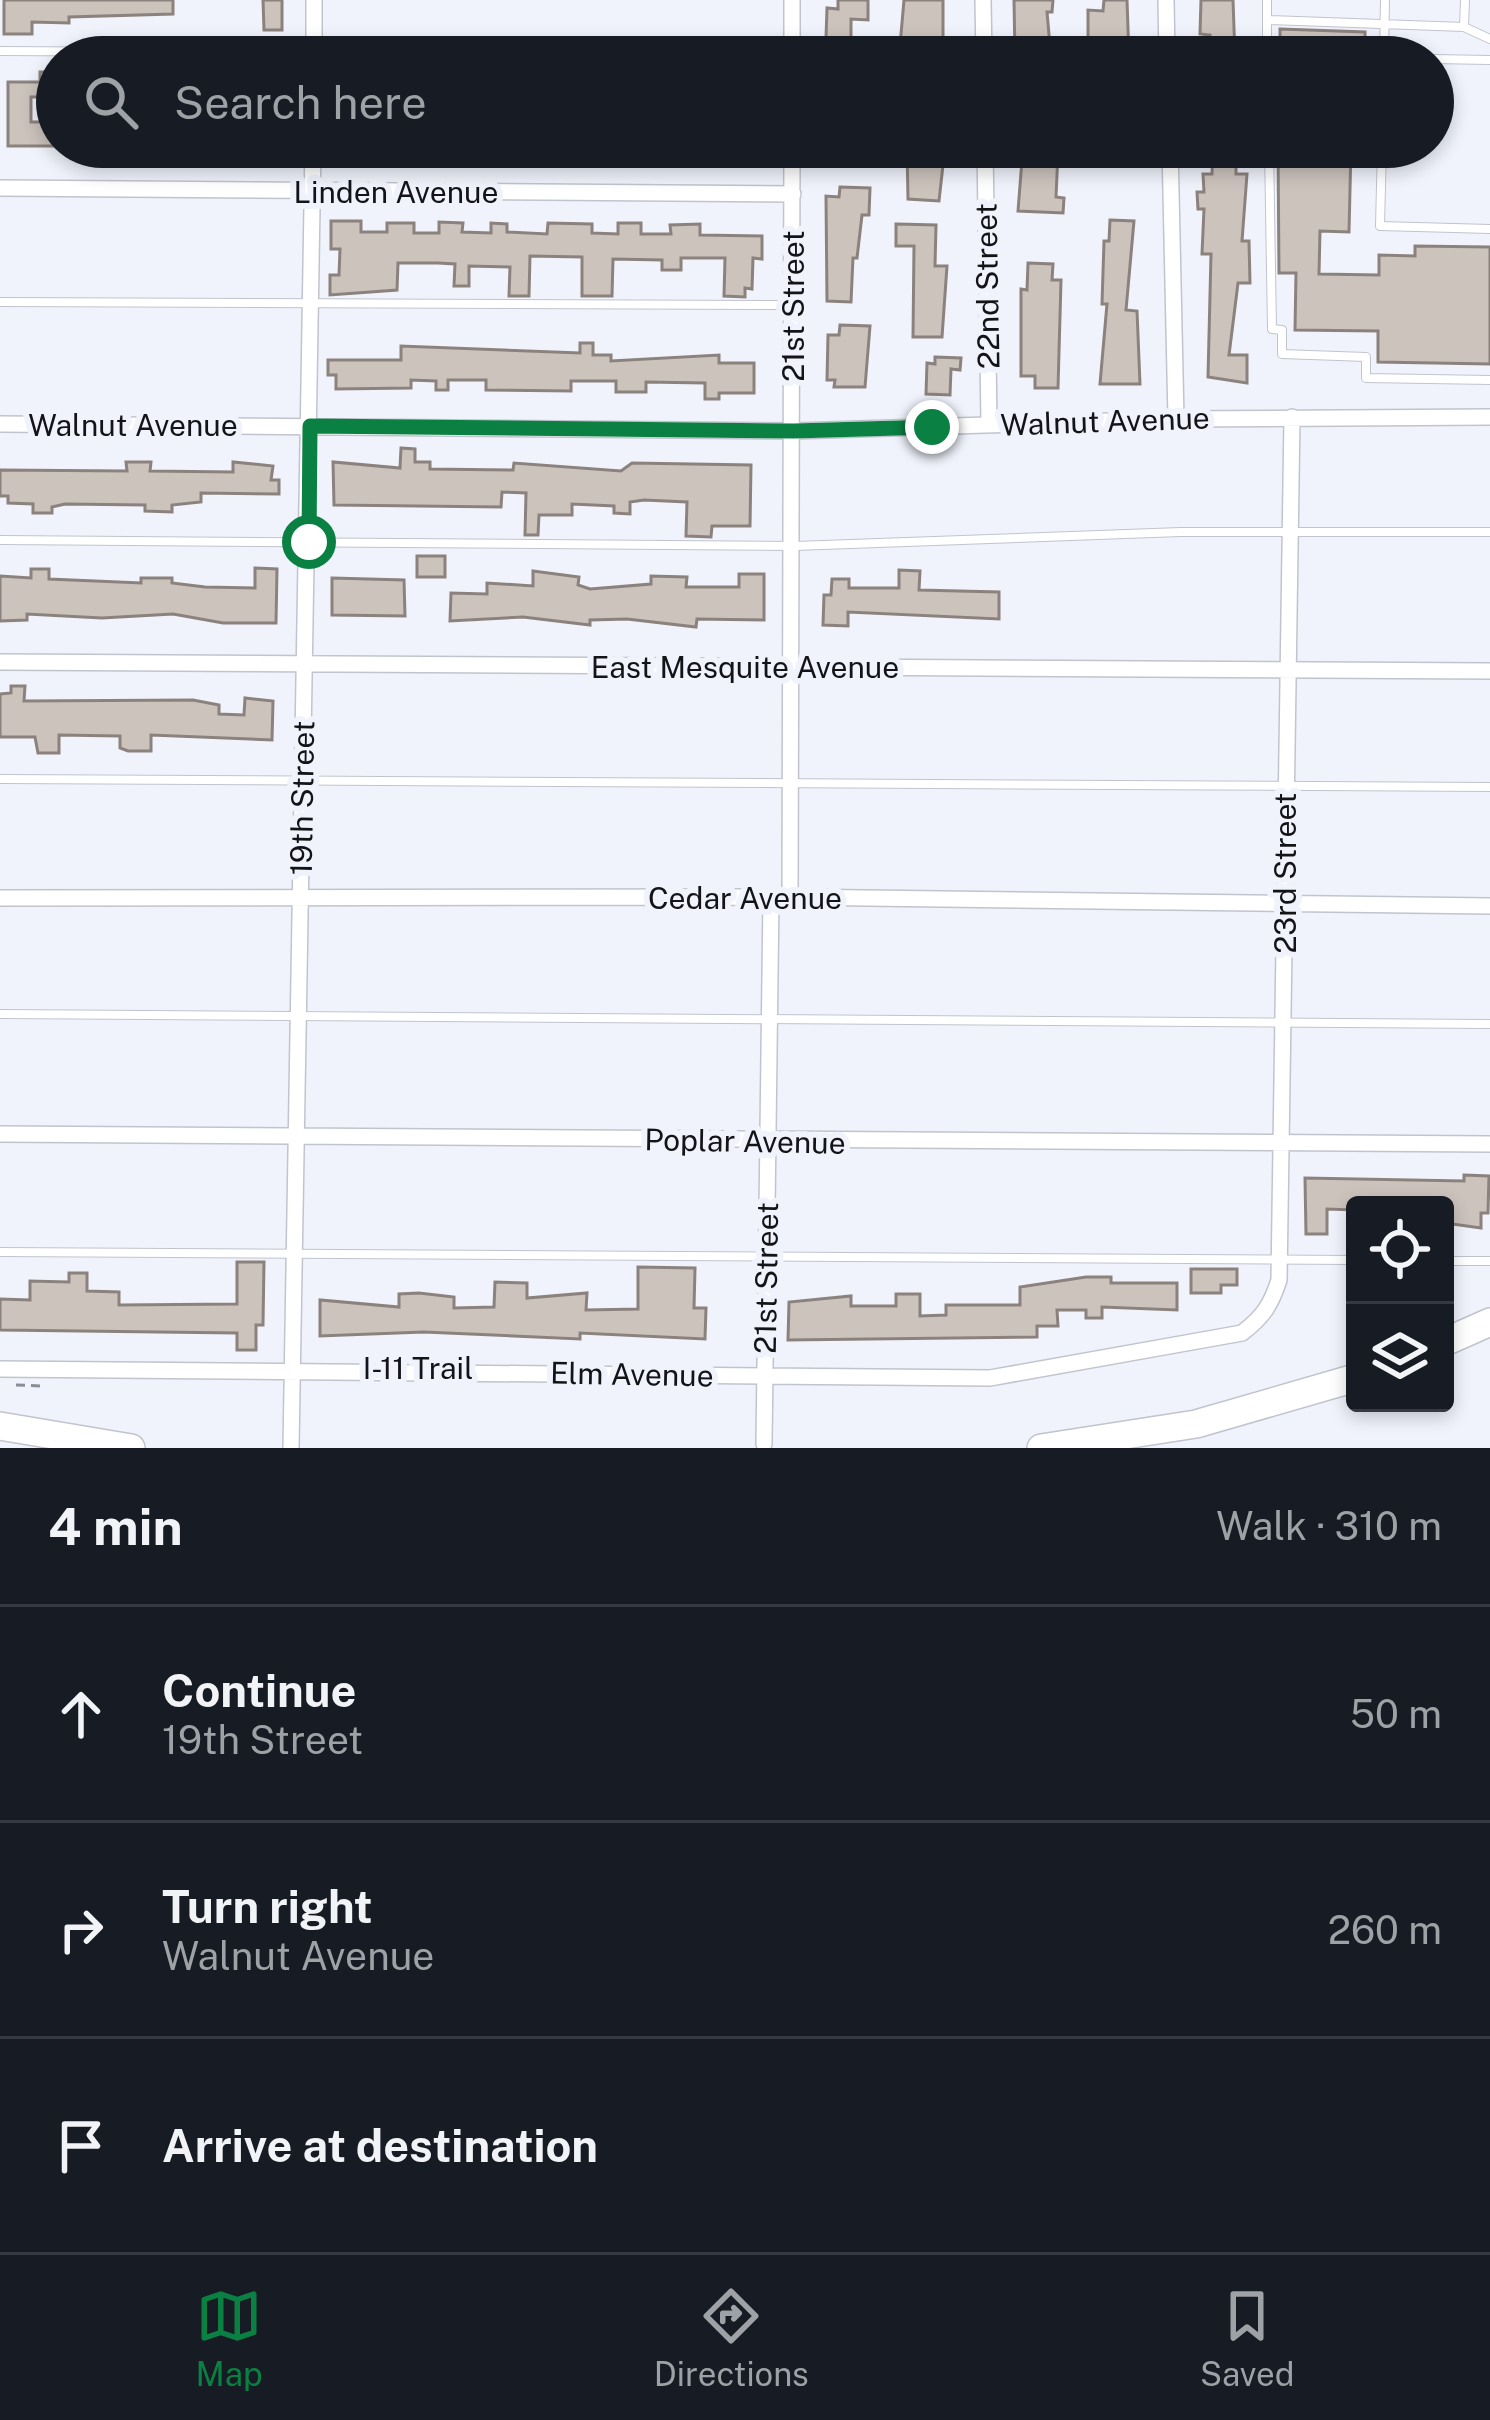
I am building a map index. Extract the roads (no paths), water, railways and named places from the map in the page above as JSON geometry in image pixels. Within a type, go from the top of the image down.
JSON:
[{"type":"highway","points":[[1454,1338],[1490,1322]]},
{"type":"highway","points":[[1041,1448],[1196,1424],[1346,1381]]},
{"type":"highway","points":[[0,1426],[131,1448]]},
{"type":"street","points":[[314,0],[314,36]]},
{"type":"street","points":[[791,0],[792,36]]},
{"type":"street","points":[[983,0],[984,36]]},
{"type":"street","points":[[1166,0],[1167,36]]},
{"type":"street","name":"19th Street","points":[[291,1448],[313,168]]},
{"type":"street","name":"21st Street","points":[[790,897],[795,546],[792,168]]},
{"type":"street","name":"22nd Street","points":[[985,168],[989,424]]},
{"type":"street","points":[[1170,168],[1176,419]]},
{"type":"street","name":"Linden Avenue","points":[[0,188],[793,194]]},
{"type":"street","name":"23rd Street","points":[[1257,1322],[1270,1309],[1280,1258],[1292,417]]},
{"type":"street","name":"Walnut Avenue","points":[[0,424],[794,431],[1176,419],[1490,417]]},
{"type":"street","name":"East Mesquite Avenue","points":[[0,662],[1490,671]]},
{"type":"street","name":"21st Street","points":[[764,1444],[771,897]]},
{"type":"street","name":"Cedar Avenue","points":[[0,898],[790,897],[1286,908],[1490,907]]},
{"type":"street","name":"Poplar Avenue","points":[[0,1135],[1490,1144]]},
{"type":"street","name":"Elm Avenue","points":[[0,1369],[990,1378],[1242,1333],[1257,1322]]},
{"type":"lane","points":[[1267,0],[1267,36]]},
{"type":"lane","points":[[1385,0],[1385,36]]},
{"type":"lane","points":[[1464,27],[1465,0]]},
{"type":"lane","points":[[1267,20],[1464,27],[1490,40]]},
{"type":"lane","points":[[0,51],[36,51]]},
{"type":"lane","points":[[1454,59],[1490,60]]},
{"type":"lane","points":[[1269,168],[1272,329],[1282,330],[1282,354],[1366,357],[1366,378],[1490,380]]},
{"type":"lane","points":[[1381,168],[1380,226],[1490,229]]},
{"type":"lane","points":[[0,302],[794,305]]},
{"type":"lane","points":[[0,540],[795,546],[1291,530],[1490,532]]},
{"type":"lane","points":[[0,779],[1490,787]]},
{"type":"lane","points":[[0,1014],[1490,1024]]},
{"type":"lane","points":[[0,1252],[1346,1259]]},
{"type":"lane","points":[[1454,1261],[1490,1261]]}]
